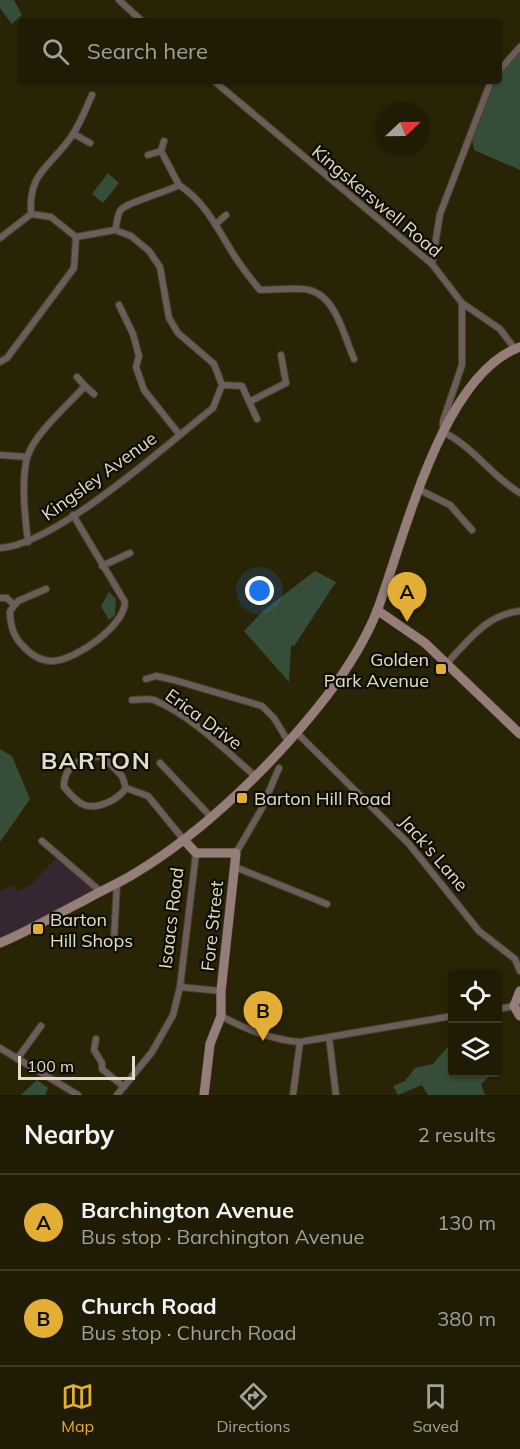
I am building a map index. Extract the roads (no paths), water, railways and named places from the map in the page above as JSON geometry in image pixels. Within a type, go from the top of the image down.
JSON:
[{"type":"street","points":[[119,0],[139,18]]},
{"type":"street","points":[[502,68],[520,47]]},
{"type":"street","name":"Kingskerswell Road","points":[[218,84],[432,264],[462,303],[500,329],[517,348]]},
{"type":"street","points":[[432,264],[440,214],[490,84]]},
{"type":"street","points":[[31,214],[30,194],[34,181],[74,134],[92,95]]},
{"type":"street","points":[[74,134],[90,143]]},
{"type":"street","points":[[164,141],[161,151],[179,185],[191,192],[217,223],[232,252],[260,290],[303,288],[318,292],[330,302],[354,359]]},
{"type":"street","points":[[148,155],[161,151]]},
{"type":"street","points":[[115,230],[120,211],[131,202],[157,196],[179,185]]},
{"type":"street","points":[[0,238],[31,214],[51,217],[76,237],[115,230],[131,236],[156,258],[174,326],[178,333],[214,364],[222,385],[242,386],[251,401],[257,419]]},
{"type":"street","points":[[217,223],[226,215]]},
{"type":"street","points":[[0,362],[7,358],[74,268],[76,237]]},
{"type":"street","points":[[442,432],[443,421],[462,365],[462,303]]},
{"type":"street","points":[[118,305],[133,334],[139,356],[136,367],[144,390],[179,434]]},
{"type":"street","points":[[0,944],[117,883],[184,840],[255,776],[296,732],[327,696],[368,632],[389,570],[442,432],[487,368],[517,348]]},
{"type":"street","points":[[251,401],[263,397],[286,382],[281,355]]},
{"type":"street","points":[[76,377],[94,394]]},
{"type":"street","name":"Kingsley Avenue","points":[[0,548],[28,542],[43,535],[89,505],[213,408],[222,385]]},
{"type":"street","points":[[28,542],[24,509],[27,457],[42,433],[85,386]]},
{"type":"street","points":[[442,432],[474,452],[501,480],[520,493]]},
{"type":"street","points":[[0,455],[27,457]]},
{"type":"street","points":[[420,490],[450,505],[472,530]]},
{"type":"street","points":[[46,589],[14,605],[10,611],[13,631],[30,653],[52,662],[92,644],[121,619],[124,611],[125,602],[73,515]]},
{"type":"street","points":[[102,566],[129,553]]},
{"type":"street","points":[[0,598],[7,598],[14,605]]},
{"type":"street","points":[[377,610],[405,628],[447,663],[520,734]]},
{"type":"street","points":[[447,663],[485,622],[498,615],[520,611]]},
{"type":"street","points":[[146,679],[156,676],[174,680],[262,706],[274,718],[288,741]]},
{"type":"street","name":"Erica Drive","points":[[132,700],[152,699],[175,712],[213,740],[255,776]]},
{"type":"street","name":"Jack's Lane","points":[[296,732],[409,844],[479,931],[515,959],[520,971]]},
{"type":"street","points":[[104,757],[122,776],[126,788],[114,798],[95,806],[83,804],[72,796],[64,787],[64,781],[68,770],[85,758],[104,757]]},
{"type":"street","points":[[160,763],[210,816]]},
{"type":"street","name":"Fore Street","points":[[204,1095],[210,1044],[221,1017],[220,991],[236,853],[261,810],[279,768]]},
{"type":"street","points":[[126,788],[148,796],[184,840]]},
{"type":"street","name":"Isaacs Road","points":[[184,840],[196,853],[236,853]]},
{"type":"street","points":[[42,841],[100,891]]},
{"type":"street","name":"Isaacs Road","points":[[117,1095],[152,1052],[173,1015],[180,987],[196,853]]},
{"type":"street","points":[[235,867],[327,904]]},
{"type":"street","points":[[114,939],[117,883]]},
{"type":"street","name":"Isaacs Road","points":[[180,987],[220,991]]},
{"type":"street","points":[[502,1008],[514,1004],[520,991]]},
{"type":"street","points":[[514,1004],[520,1016]]},
{"type":"street","points":[[221,1017],[251,1030],[286,1041],[300,1042],[448,1017]]},
{"type":"street","points":[[17,1059],[41,1026]]},
{"type":"street","points":[[329,1037],[336,1095]]},
{"type":"street","points":[[96,1039],[94,1050],[102,1063],[102,1069],[124,1087]]},
{"type":"street","points":[[293,1095],[300,1042]]},
{"type":"street","points":[[0,1048],[78,1095]]},
{"type":"place","name":"Barchington Avenue","points":[[407,622]]},
{"type":"place","name":"Golden Park Avenue","points":[[441,669]]},
{"type":"place","name":"Barton Hill Road","points":[[242,798]]},
{"type":"place","name":"Barton Hill Shops","points":[[38,929]]},
{"type":"place","name":"Church Road","points":[[263,1041]]},
{"type":"district","name":"BARTON","points":[[96,760]]}]
